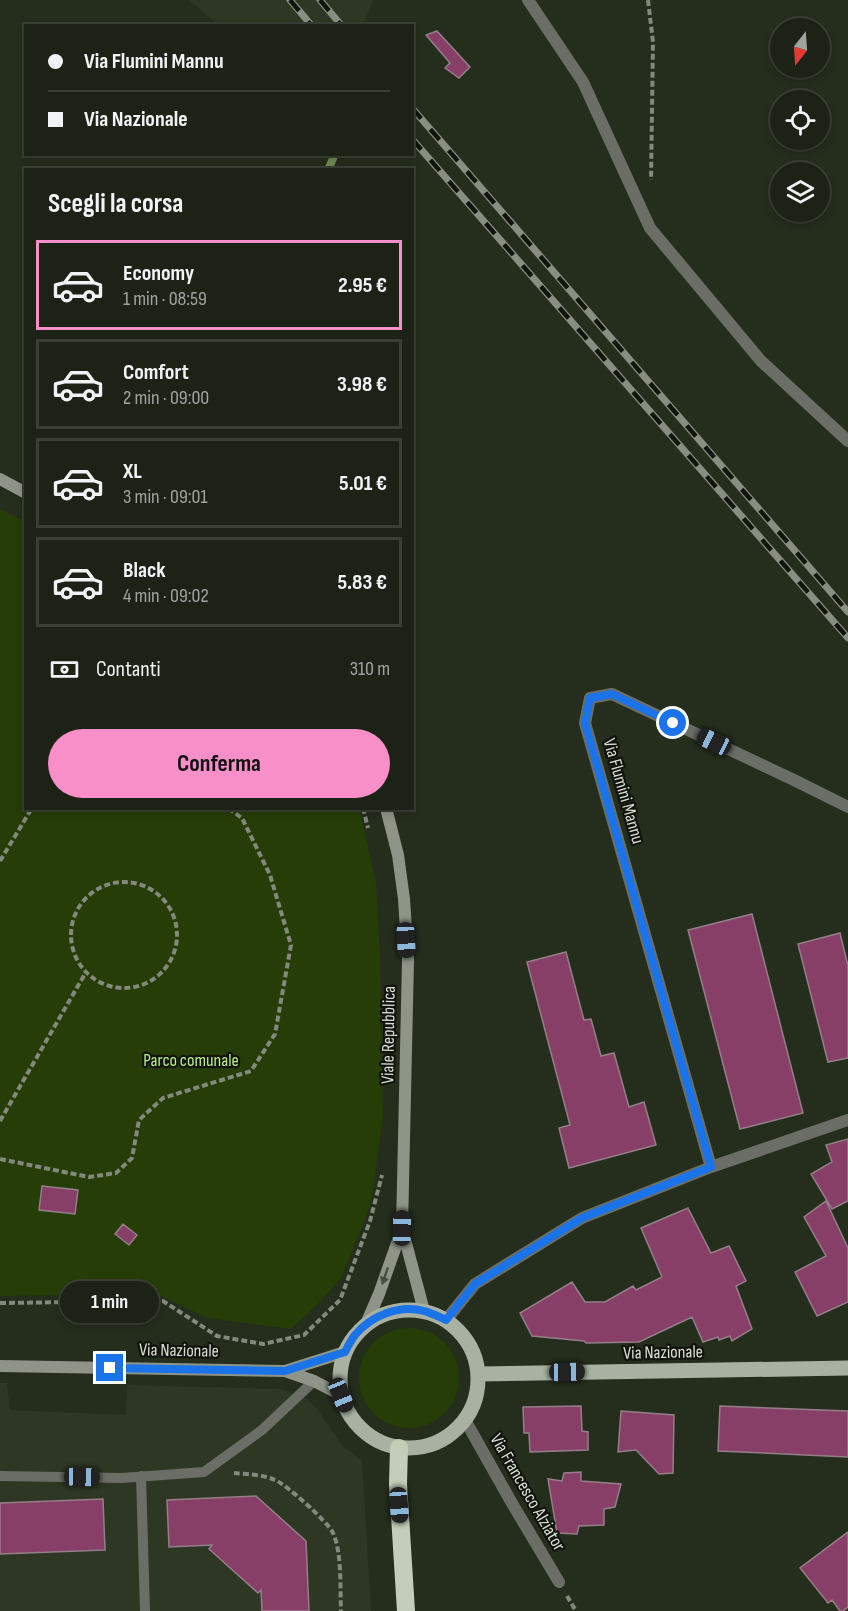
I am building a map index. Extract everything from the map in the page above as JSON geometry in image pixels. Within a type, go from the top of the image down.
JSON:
[{"type":"highway","points":[[399,1448],[398,1484],[406,1611]]},
{"type":"main road","points":[[0,479],[24,492]]},
{"type":"main road","name":"Viale Repubblica","points":[[387,810],[398,855],[404,899],[408,960],[402,1228],[424,1311]]},
{"type":"main road","name":"Viale Repubblica","points":[[366,1324],[402,1228]]},
{"type":"main road","points":[[398,1310],[424,1311],[446,1320],[461,1332],[472,1348],[479,1374],[476,1399],[465,1420],[445,1439],[427,1446],[399,1448],[373,1439],[359,1427],[348,1412],[341,1395],[339,1373],[345,1352],[354,1336],[366,1324],[381,1315],[398,1310]]},
{"type":"main road","name":"Via Nazionale","points":[[0,1366],[285,1371],[345,1352]]},
{"type":"main road","name":"Via Nazionale","points":[[479,1374],[848,1368]]},
{"type":"main road","name":"Via Nazionale","points":[[285,1371],[341,1395]]},
{"type":"street","points":[[528,0],[583,82],[650,228],[761,361],[848,441]]},
{"type":"street","name":"Via Flumini Mannu","points":[[711,1167],[585,723],[590,698],[612,694],[848,807]]},
{"type":"street","points":[[446,1320],[475,1284],[582,1218],[711,1167],[848,1120]]},
{"type":"street","name":"Via Francesco Alziator","points":[[465,1420],[559,1582]]},
{"type":"lane","points":[[0,1476],[122,1478],[204,1472],[262,1430],[314,1382]]},
{"type":"lane","points":[[141,1476],[145,1611]]},
{"type":"path","points":[[648,0],[653,42],[650,182]]},
{"type":"path","points":[[0,861],[31,810]]},
{"type":"path","points":[[0,1159],[89,1177],[116,1173],[132,1158],[139,1120],[164,1098],[251,1071],[275,1034],[291,945],[270,875],[242,818],[231,810]]},
{"type":"path","points":[[364,810],[369,830]]},
{"type":"path","points":[[129,882],[146,887],[162,897],[177,926],[176,943],[171,959],[161,972],[148,982],[132,987],[116,987],[100,982],[86,972],[76,957],[71,939],[72,921],[80,904],[93,891],[110,883],[129,882]]},
{"type":"path","points":[[0,1121],[86,972]]},
{"type":"path","points":[[0,1303],[163,1302],[217,1336],[263,1344],[304,1335],[340,1300],[369,1221],[385,1165]]},
{"type":"path","points":[[204,1472],[244,1474],[276,1480],[306,1504],[333,1532],[339,1556],[341,1611]]},
{"type":"shaded area","points":[[189,0],[373,0],[363,24],[217,24]]},
{"type":"shaded area","points":[[0,1383],[7,1383],[10,1410],[126,1415],[127,1385],[281,1389],[306,1398],[317,1409],[342,1445],[362,1461],[371,1611],[0,1611]]},
{"type":"green space","name":"Parco comunale","points":[[0,509],[24,521],[24,810],[359,810],[376,884],[380,954],[383,1117],[371,1204],[342,1277],[291,1329],[207,1318],[157,1294],[0,1296]]},
{"type":"green space","points":[[409,1328],[428,1332],[444,1343],[455,1359],[459,1378],[455,1397],[444,1413],[428,1424],[409,1428],[390,1424],[374,1413],[363,1397],[359,1378],[363,1359],[374,1343],[390,1332]]},
{"type":"building","points":[[437,31],[470,67],[459,78],[445,68],[450,63],[426,35]]},
{"type":"building","points":[[752,914],[803,1113],[740,1129],[688,930]]},
{"type":"building","points":[[840,933],[848,966],[848,1058],[828,1062],[798,944]]},
{"type":"building","points":[[566,952],[584,1020],[591,1019],[601,1056],[614,1053],[629,1107],[644,1102],[656,1145],[569,1168],[559,1128],[570,1125],[527,962]]},
{"type":"building","points":[[848,1139],[848,1201],[832,1209],[811,1174],[832,1162],[826,1145]]},
{"type":"building","points":[[42,1186],[78,1190],[75,1214],[39,1210]]},
{"type":"building","points":[[826,1201],[848,1248],[848,1302],[817,1316],[795,1272],[826,1256],[804,1217]]},
{"type":"building","points":[[688,1208],[711,1253],[729,1246],[746,1281],[736,1286],[752,1329],[732,1341],[730,1336],[703,1342],[692,1317],[639,1342],[586,1343],[532,1336],[520,1313],[572,1282],[585,1302],[605,1302],[633,1286],[636,1290],[662,1277],[641,1228]]},
{"type":"building","points":[[123,1224],[137,1235],[129,1245],[115,1234]]},
{"type":"building","points":[[581,1406],[582,1431],[588,1432],[588,1450],[530,1452],[529,1433],[524,1433],[523,1407]]},
{"type":"building","points":[[720,1406],[848,1411],[848,1457],[718,1451]]},
{"type":"building","points":[[621,1411],[674,1415],[673,1473],[659,1474],[636,1450],[618,1452]]},
{"type":"building","points":[[581,1472],[581,1481],[621,1484],[615,1507],[604,1509],[604,1525],[579,1526],[577,1534],[557,1533],[548,1479],[562,1481],[564,1473]]},
{"type":"building","points":[[256,1496],[306,1541],[309,1611],[262,1611],[261,1590],[258,1593],[209,1549],[212,1545],[169,1547],[167,1500]]},
{"type":"building","points":[[103,1499],[105,1550],[0,1554],[0,1503]]},
{"type":"building","points":[[848,1532],[848,1607],[840,1611],[832,1600],[828,1603],[800,1568]]},
{"type":"waterway","points":[[329,168],[334,156]]},
{"type":"railway","points":[[290,0],[310,24]]},
{"type":"railway","points":[[320,0],[340,24]]},
{"type":"railway","points":[[414,110],[848,612]]},
{"type":"railway","points":[[414,141],[848,638]]},
{"type":"route","points":[[110,1368],[285,1371],[345,1352],[354,1336],[366,1324],[381,1315],[398,1310],[415,1310],[424,1311],[446,1320],[475,1284],[582,1218],[711,1167],[585,723],[590,698],[612,694],[673,723]]}]
